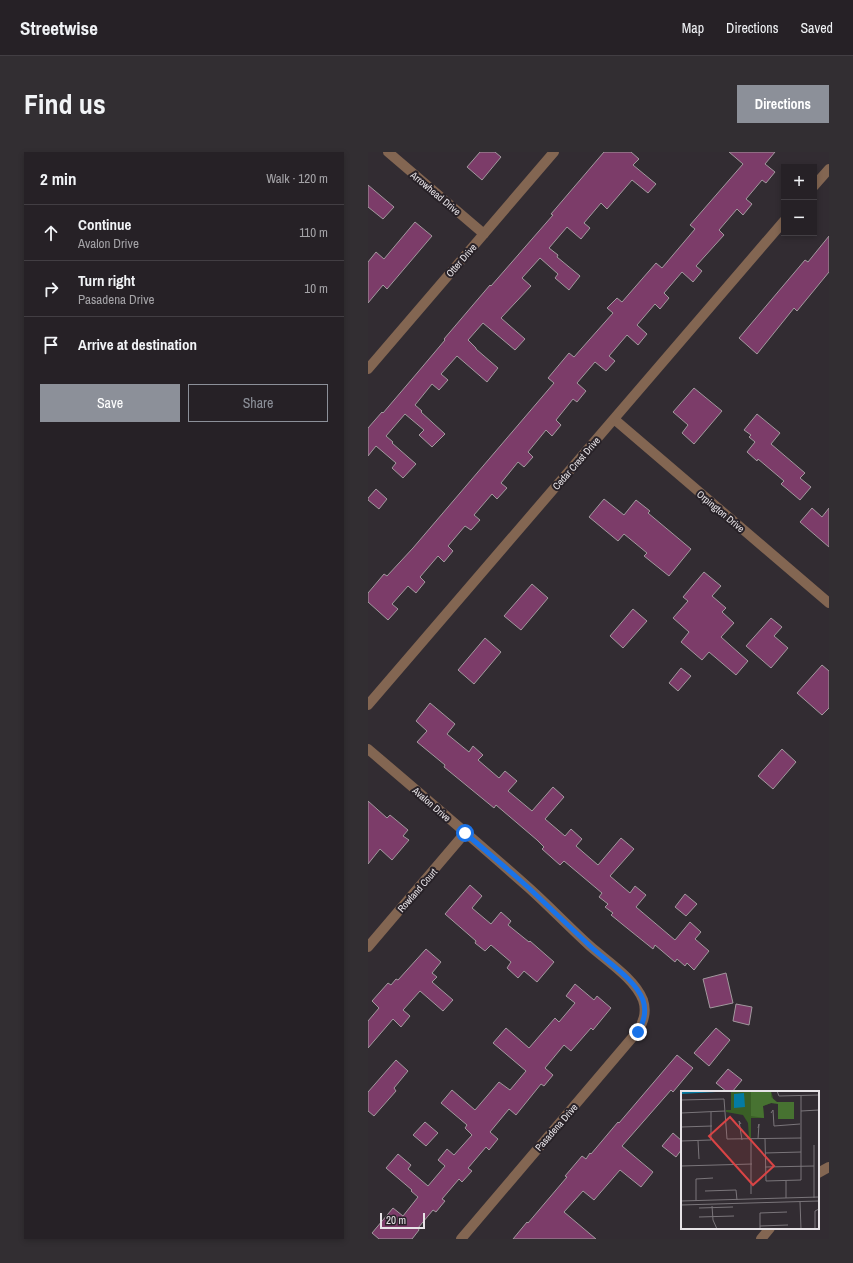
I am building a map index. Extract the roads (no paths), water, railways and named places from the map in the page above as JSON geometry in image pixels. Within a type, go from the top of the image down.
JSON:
[{"type":"street","name":"Arrowhead Drive","points":[[388,152],[484,234]]},
{"type":"street","name":"Otter Drive","points":[[368,369],[554,152]]},
{"type":"street","points":[[817,183],[829,169]]},
{"type":"street","name":"Cedar Crest Drive","points":[[368,705],[781,224]]},
{"type":"street","name":"Orpington Drive","points":[[614,419],[829,603]]},
{"type":"street","name":"Avalon Drive","points":[[368,749],[530,889],[591,947],[626,977],[643,1000],[645,1011]]},
{"type":"street","name":"Rowland Court","points":[[368,947],[465,833]]},
{"type":"street","name":"Pasadena Drive","points":[[461,1239],[638,1032],[643,1022],[645,1011]]},
{"type":"street","points":[[819,1172],[829,1167]]},
{"type":"street","points":[[761,1239],[769,1229]]}]
